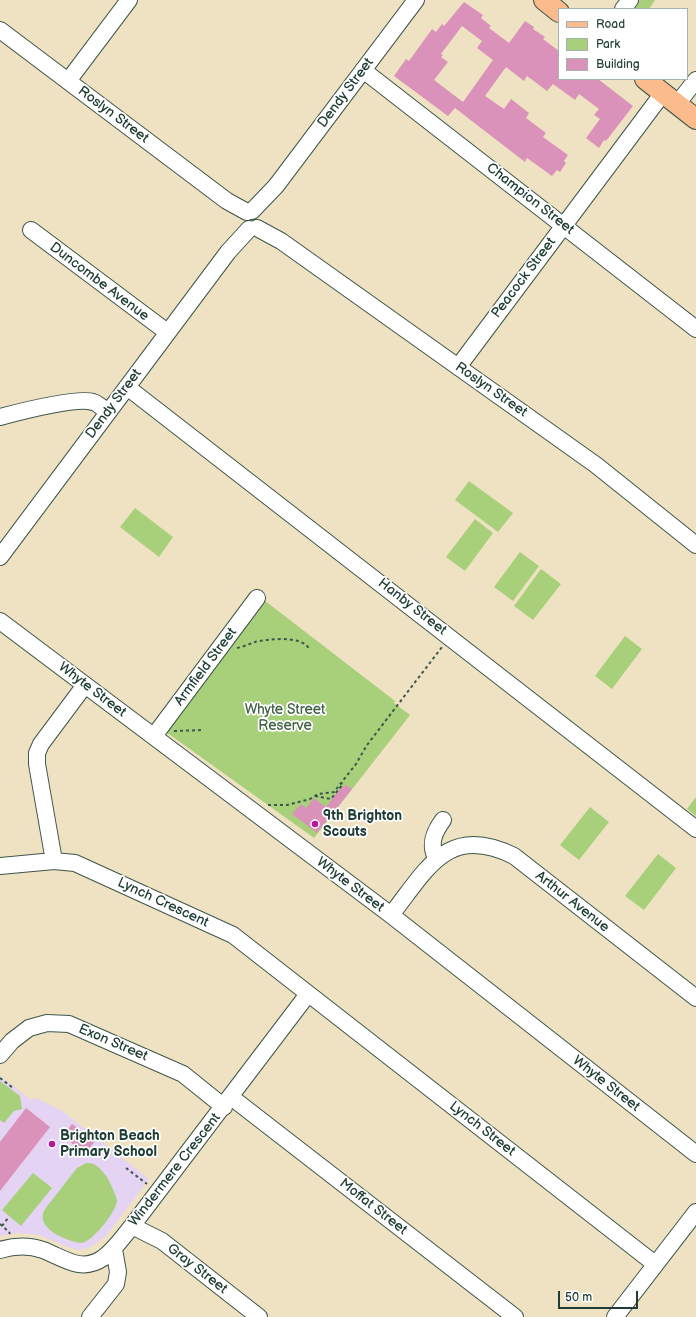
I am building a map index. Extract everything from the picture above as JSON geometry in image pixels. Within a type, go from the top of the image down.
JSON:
[{"type":"main road","points":[[544,0],[558,11]]},
{"type":"main road","points":[[646,80],[696,119]]},
{"type":"street","points":[[68,81],[129,0]]},
{"type":"street","name":"Dendy Street","points":[[0,556],[416,0]]},
{"type":"street","points":[[624,8],[630,0]]},
{"type":"street","name":"Roslyn Street","points":[[0,30],[281,242],[596,465],[696,544]]},
{"type":"street","name":"Champion Street","points":[[363,70],[696,329]]},
{"type":"street","name":"Peacock Street","points":[[458,367],[564,226],[670,99],[696,80]]},
{"type":"street","name":"Duncombe Avenue","points":[[32,230],[167,332]]},
{"type":"street","name":"Hanby Street","points":[[127,387],[696,829]]},
{"type":"street","points":[[0,417],[42,407],[90,392],[102,395],[112,407]]},
{"type":"street","name":"Armfield Street","points":[[160,734],[222,644],[257,598]]},
{"type":"street","name":"Whyte Street","points":[[0,621],[85,685],[160,734],[696,1154]]},
{"type":"street","points":[[54,861],[37,764],[37,753],[41,744],[85,685]]},
{"type":"street","points":[[436,858],[434,853],[433,836],[443,820]]},
{"type":"street","name":"Arthur Avenue","points":[[391,915],[426,868],[436,858],[452,850],[474,844],[494,847],[514,856],[696,998]]},
{"type":"street","name":"Lynch Crescent","points":[[0,866],[66,861],[86,867],[233,936],[308,994]]},
{"type":"street","name":"Windermere Crescent","points":[[0,1250],[19,1247],[34,1248],[70,1263],[84,1264],[93,1263],[103,1258],[114,1249],[308,994]]},
{"type":"street","name":"Lynch Street","points":[[308,994],[656,1264]]},
{"type":"street","name":"Exon Street","points":[[0,1055],[12,1041],[29,1028],[47,1023],[69,1024],[177,1071],[227,1102]]},
{"type":"street","name":"Moffat Street","points":[[227,1102],[515,1317]]},
{"type":"street","points":[[615,1317],[696,1212]]},
{"type":"street","name":"Gray Street","points":[[132,1226],[162,1241],[259,1317]]},
{"type":"street","points":[[90,1317],[116,1284],[118,1278],[114,1249]]},
{"type":"path","points":[[222,644],[234,648],[264,640],[292,640],[303,642],[309,649]]},
{"type":"path","points":[[314,796],[332,798],[343,785],[366,745],[443,646]]},
{"type":"path","points":[[160,734],[203,730]]},
{"type":"path","points":[[264,805],[287,805],[318,794],[332,793],[343,785]]},
{"type":"path","points":[[0,1078],[13,1088]]},
{"type":"path","points":[[126,1168],[147,1184]]},
{"type":"path","points":[[8,1218],[1,1225],[9,1232],[10,1236]]},
{"type":"shaded area","name":"Brighton Beach Primary School","points":[[0,1076],[31,1100],[36,1098],[61,1110],[149,1179],[106,1236],[91,1247],[79,1250],[70,1248],[39,1235],[17,1233],[0,1236]]},
{"type":"green space","points":[[636,0],[655,0],[650,8],[631,8]]},
{"type":"green space","points":[[469,481],[513,513],[498,532],[455,500]]},
{"type":"green space","points":[[135,508],[173,537],[159,557],[120,527]]},
{"type":"green space","points":[[475,519],[493,533],[465,571],[446,557]]},
{"type":"green space","points":[[520,552],[539,566],[513,601],[494,587]]},
{"type":"green space","points":[[541,569],[561,584],[533,620],[514,606]]},
{"type":"green space","name":"Whyte Street Reserve","points":[[264,600],[395,701],[394,703],[410,715],[314,838],[166,732]]},
{"type":"green space","points":[[625,636],[642,649],[612,689],[595,676]]},
{"type":"green space","points":[[696,797],[696,816],[687,809]]},
{"type":"green space","points":[[590,807],[609,822],[579,860],[560,845]]},
{"type":"green space","points":[[658,854],[676,868],[644,910],[625,896]]},
{"type":"green space","points":[[0,1081],[20,1096],[22,1109],[14,1111],[4,1123],[0,1120]]},
{"type":"green space","points":[[86,1163],[92,1163],[102,1170],[113,1188],[117,1200],[113,1211],[104,1225],[92,1237],[82,1243],[69,1240],[54,1233],[44,1222],[43,1216],[45,1209],[77,1168]]},
{"type":"green space","points":[[33,1173],[52,1188],[21,1226],[2,1210]]},
{"type":"building","points":[[464,2],[483,15],[481,18],[491,26],[489,28],[509,43],[525,21],[534,27],[533,29],[545,37],[543,39],[558,50],[558,80],[599,80],[633,106],[599,148],[586,138],[600,119],[594,115],[599,109],[579,94],[575,100],[553,84],[547,91],[527,76],[524,81],[506,67],[485,96],[504,109],[511,99],[529,113],[526,118],[546,133],[543,137],[568,155],[564,161],[566,163],[560,172],[557,170],[552,176],[527,158],[525,162],[455,108],[448,116],[394,76],[406,59],[409,61],[432,29],[436,32],[442,24],[444,26]],"holes":[[[462,26],[482,41],[477,48],[493,60],[463,102],[434,80],[448,62],[441,57],[443,55],[441,54]]]},
{"type":"building","name":"9th Brighton Scouts","points":[[346,785],[352,789],[317,833],[292,814],[301,804],[306,808],[314,798],[326,807],[339,790]]},
{"type":"building","points":[[26,1108],[50,1127],[0,1191],[0,1142]]},
{"type":"building","points":[[72,1124],[95,1141],[85,1154],[63,1136]]},
{"type":"place","name":"9th Brighton Scouts","points":[[315,824]]},
{"type":"place","name":"Brighton Beach Primary School","points":[[52,1144]]}]
